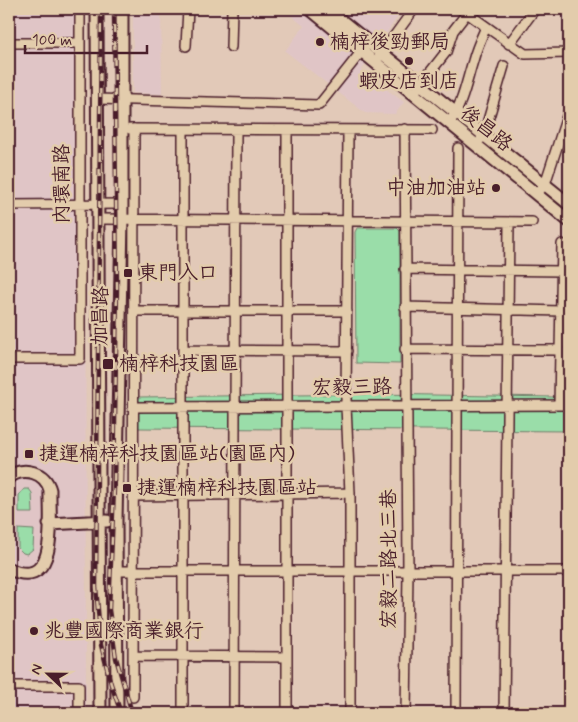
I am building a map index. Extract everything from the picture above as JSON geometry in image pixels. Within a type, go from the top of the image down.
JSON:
[{"type":"street","name":"內環南路","points":[[9,359],[80,359],[80,9]]},
{"type":"street","name":"加昌路","points":[[97,9],[100,713]]},
{"type":"street","name":"加昌路","points":[[117,713],[116,521],[128,220],[122,204],[122,9]]},
{"type":"street","points":[[186,46],[188,9]]},
{"type":"street","points":[[232,9],[232,47]]},
{"type":"street","name":"後昌路","points":[[327,9],[365,48]]},
{"type":"street","points":[[378,58],[414,9]]},
{"type":"street","points":[[509,44],[536,9]]},
{"type":"street","name":"後昌路","points":[[315,11],[378,58],[422,84],[569,204]]},
{"type":"street","points":[[413,94],[446,52],[453,31],[468,11],[486,27],[525,54],[569,53]]},
{"type":"street","points":[[450,123],[457,112],[470,77],[472,62],[486,27]]},
{"type":"street","points":[[9,43],[80,43]]},
{"type":"street","points":[[97,99],[318,105],[365,48]]},
{"type":"street","name":"後昌路","points":[[378,58],[413,94],[569,221]]},
{"type":"street","points":[[476,145],[484,134],[504,66]]},
{"type":"street","points":[[536,194],[545,184],[569,110]]},
{"type":"street","points":[[121,129],[432,130]]},
{"type":"street","points":[[134,129],[128,220],[134,311],[134,697]]},
{"type":"street","points":[[183,130],[183,713]]},
{"type":"street","points":[[234,713],[236,130]]},
{"type":"street","points":[[287,130],[287,713]]},
{"type":"street","name":"宏毅二路北三巷","points":[[405,130],[405,405],[408,572],[406,713]]},
{"type":"street","points":[[348,131],[346,406],[350,494],[350,713]]},
{"type":"street","points":[[456,713],[458,148]]},
{"type":"street","points":[[9,205],[122,204]]},
{"type":"street","points":[[98,220],[532,222]]},
{"type":"street","points":[[504,713],[509,222]]},
{"type":"street","points":[[559,405],[562,244]]},
{"type":"street","points":[[405,269],[509,272],[561,271]]},
{"type":"street","points":[[405,307],[560,311]]},
{"type":"street","points":[[134,311],[347,311]]},
{"type":"street","points":[[405,349],[560,350]]},
{"type":"street","points":[[183,350],[347,350]]},
{"type":"street","name":"宏毅三路","points":[[134,407],[569,405]]},
{"type":"street","points":[[10,474],[31,472],[42,476],[47,481],[50,490],[49,550],[41,568],[34,571],[10,570]]},
{"type":"street","points":[[134,496],[350,494]]},
{"type":"street","points":[[49,524],[116,521]]},
{"type":"street","points":[[116,571],[569,571]]},
{"type":"street","points":[[135,656],[287,657]]},
{"type":"street","points":[[9,686],[79,686],[79,713]]},
{"type":"shaded area","points":[[9,9],[85,9],[86,713],[9,713]]},
{"type":"shaded area","points":[[133,9],[161,9],[162,94],[133,93]]},
{"type":"shaded area","points":[[283,9],[395,9],[400,13],[361,71],[404,102],[395,114],[365,113],[285,51],[304,26]]},
{"type":"green space","points":[[357,228],[397,228],[400,231],[400,364],[356,363],[355,232]]},
{"type":"green space","points":[[375,394],[554,397],[554,410],[569,410],[569,431],[137,428],[138,397]]},
{"type":"green space","points":[[24,489],[29,489],[32,493],[33,513],[19,513],[19,495]]},
{"type":"green space","points":[[18,529],[34,530],[33,549],[27,554],[18,548]]},
{"type":"railway","points":[[101,9],[96,587],[101,645],[121,713]]},
{"type":"railway","points":[[114,9],[117,287],[114,488],[109,610],[116,658],[132,713]]},
{"type":"place","name":"楠梓後勁郵局","points":[[320,42]]},
{"type":"place","name":"蝦皮店到店","points":[[409,61]]},
{"type":"place","name":"中油加油站","points":[[496,188]]},
{"type":"place","name":"東門入口","points":[[128,273]]},
{"type":"place","name":"楠梓科技園區","points":[[108,364]]},
{"type":"place","name":"捷運楠梓科技園區站(園區內)","points":[[29,454]]},
{"type":"place","name":"捷運楠梓科技園區站","points":[[127,488]]},
{"type":"place","name":"兆豐國際商業銀行","points":[[34,631]]}]
